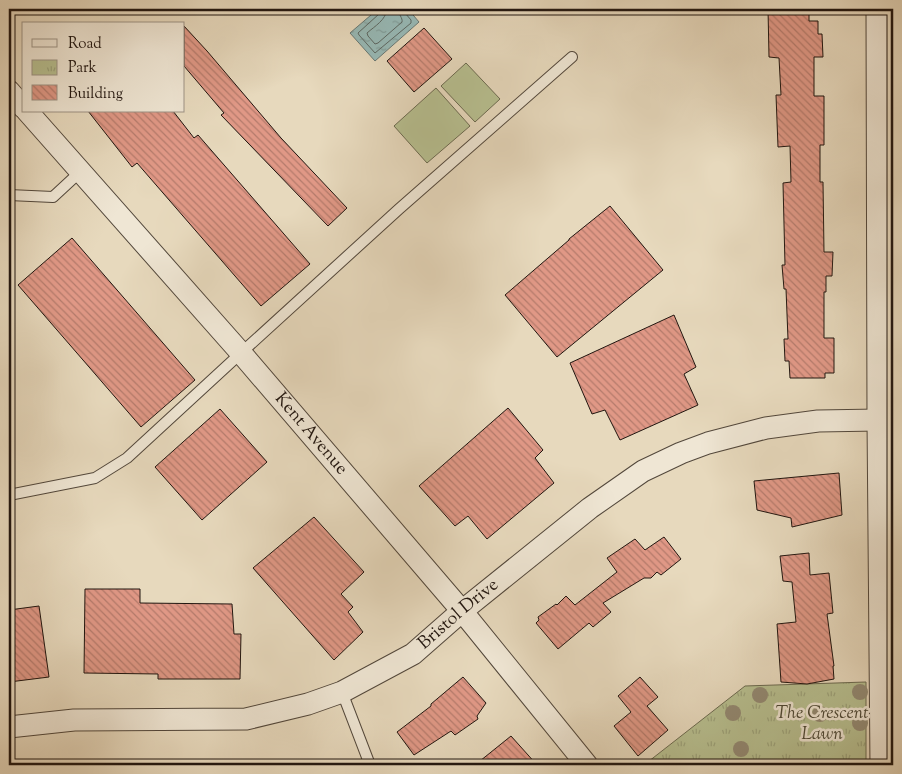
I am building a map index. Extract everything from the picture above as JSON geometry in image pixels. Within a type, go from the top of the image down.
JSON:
[{"type":"street","points":[[877,9],[881,765]]},
{"type":"street","points":[[9,91],[22,106]]},
{"type":"street","name":"Kent Avenue","points":[[27,112],[241,352],[462,611],[587,765]]},
{"type":"street","name":"Bristol Drive","points":[[9,727],[74,720],[246,719],[308,704],[342,692],[413,654],[462,611],[590,508],[643,471],[708,442],[766,428],[818,421],[878,420]]},
{"type":"lane","points":[[9,495],[95,478],[127,458],[406,203],[572,57]]},
{"type":"lane","points":[[9,196],[53,197],[80,172]]},
{"type":"lane","points":[[342,692],[370,765]]},
{"type":"green space","points":[[466,63],[500,99],[475,122],[441,86]]},
{"type":"green space","points":[[436,88],[470,126],[427,163],[394,126]]},
{"type":"green space","name":"The Crescent Lawn","points":[[866,682],[866,765],[644,765],[745,686]]},
{"type":"water","points":[[378,9],[408,9],[419,22],[375,61],[350,33]]},
{"type":"building","points":[[768,9],[809,9],[809,21],[818,21],[818,34],[822,34],[823,57],[814,57],[814,96],[824,96],[824,145],[820,145],[820,182],[823,182],[824,252],[833,252],[832,276],[826,276],[826,292],[824,292],[824,338],[834,338],[834,373],[825,373],[825,378],[790,378],[789,361],[785,361],[784,339],[788,339],[786,289],[784,289],[782,265],[785,265],[783,183],[791,182],[790,146],[778,147],[776,95],[781,95],[779,58],[769,57]]},
{"type":"building","points":[[185,27],[281,138],[347,208],[328,226],[221,115],[224,113],[185,67]]},
{"type":"building","points":[[424,28],[452,59],[414,92],[387,61]]},
{"type":"building","points":[[89,112],[174,112],[194,138],[198,135],[310,264],[261,306],[137,163],[132,167]]},
{"type":"building","points":[[610,206],[663,270],[557,357],[505,295]]},
{"type":"building","points":[[72,238],[195,380],[141,427],[18,285]]},
{"type":"building","points":[[674,315],[696,367],[684,374],[698,405],[620,440],[605,410],[592,414],[570,363]]},
{"type":"building","points":[[508,408],[543,450],[535,458],[554,483],[487,539],[468,516],[455,526],[419,486]]},
{"type":"building","points":[[220,409],[267,462],[202,520],[155,467]]},
{"type":"building","points":[[839,473],[842,515],[792,527],[791,518],[757,510],[754,481]]},
{"type":"building","points":[[314,517],[364,572],[341,594],[353,607],[348,612],[363,632],[334,660],[253,568]]},
{"type":"building","points":[[664,537],[681,559],[661,575],[657,572],[651,578],[644,578],[603,603],[611,612],[593,627],[589,623],[558,649],[536,623],[539,620],[538,617],[557,605],[566,596],[575,605],[617,572],[607,558],[635,539],[645,550]]},
{"type":"building","points":[[809,553],[810,575],[829,573],[833,613],[827,614],[834,679],[807,684],[781,682],[777,624],[796,622],[792,582],[783,581],[780,556]]},
{"type":"building","points":[[85,589],[140,589],[140,603],[232,604],[234,634],[241,634],[240,679],[158,679],[158,674],[84,673]]},
{"type":"building","points":[[39,606],[49,677],[9,682],[9,610]]},
{"type":"building","points":[[463,677],[486,703],[477,716],[478,719],[455,735],[451,731],[414,755],[397,732],[431,706]]},
{"type":"building","points":[[640,677],[658,697],[647,706],[668,730],[638,756],[614,726],[631,712],[618,696]]},
{"type":"building","points":[[511,736],[537,765],[475,765]]}]
